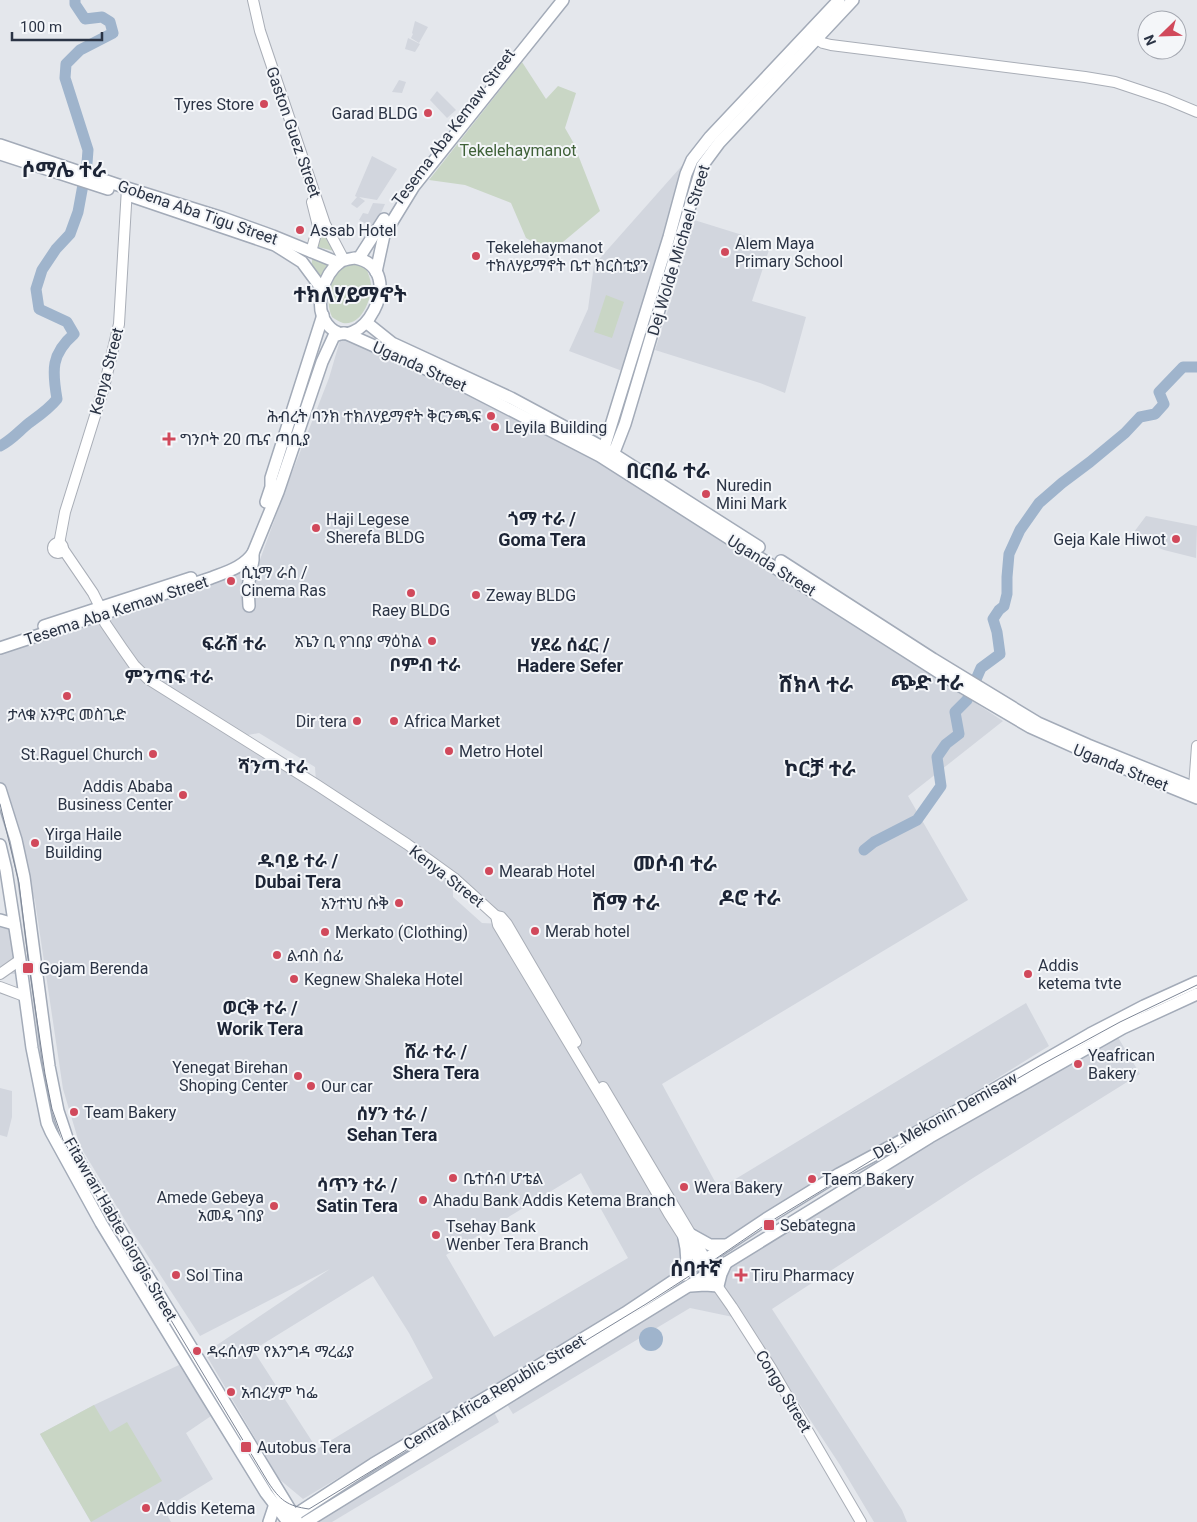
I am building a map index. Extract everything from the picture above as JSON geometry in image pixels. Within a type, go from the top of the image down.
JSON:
[{"type":"main road","name":"Gaston Guez Street","points":[[247,0],[255,34],[325,224],[341,261]]},
{"type":"main road","name":"Gaston Guez Street","points":[[253,0],[276,90],[318,226],[311,252]]},
{"type":"main road","name":"Tesema Aba Kemaw Street","points":[[359,258],[412,184],[553,0]]},
{"type":"main road","name":"Tesema Aba Kemaw Street","points":[[376,272],[384,235],[412,184],[563,0]]},
{"type":"main road","name":"Dej Wolde Michael Street","points":[[607,455],[627,417],[660,289],[702,166],[719,143],[812,36],[839,0]]},
{"type":"main road","name":"Dej Wolde Michael Street","points":[[812,36],[853,0]]},
{"type":"main road","points":[[812,36],[831,45],[1115,82],[1166,99],[1197,112]]},
{"type":"main road","name":"Gobena Aba Tigu Street","points":[[0,145],[126,191],[341,261]]},
{"type":"main road","name":"Gobena Aba Tigu Street","points":[[0,154],[86,177]]},
{"type":"main road","name":"Kenya Street","points":[[126,191],[124,263],[118,331],[104,387],[65,512],[59,549],[134,665],[148,679],[404,842],[454,878],[496,916],[501,917],[507,924],[688,1236]]},
{"type":"main road","name":"Gobena Aba Tigu Street","points":[[236,227],[288,252],[302,262],[322,289]]},
{"type":"main road","points":[[308,270],[311,252]]},
{"type":"main road","points":[[359,258],[371,266],[379,278],[376,310],[367,323],[350,333],[336,332],[326,323],[323,315],[321,305],[322,289],[341,261],[359,258]]},
{"type":"main road","points":[[247,557],[271,487],[271,478],[323,315]]},
{"type":"main road","name":"Uganda Street","points":[[367,323],[392,343],[511,398],[607,455],[980,693],[1060,733],[1196,792]]},
{"type":"main road","points":[[247,557],[278,492],[322,362],[334,336],[344,333]]},
{"type":"main road","name":"Uganda Street","points":[[344,333],[462,385],[607,455]]},
{"type":"main road","name":"Tesema Aba Kemaw Street","points":[[0,648],[101,614],[247,557]]},
{"type":"main road","points":[[247,557],[253,560],[248,587],[248,606]]},
{"type":"main road","name":"Tesema Aba Kemaw Street","points":[[0,640],[101,614]]},
{"type":"main road","points":[[1196,792],[1197,746]]},
{"type":"main road","name":"Fitawrari Habte Giorgis Street","points":[[0,789],[14,832],[24,876],[49,1066],[58,1111],[67,1138],[82,1167],[160,1296],[290,1520]]},
{"type":"main road","points":[[0,844],[4,860],[5,902],[14,924],[38,1082],[51,1132],[101,1222],[266,1493],[280,1503],[312,1504]]},
{"type":"main road","points":[[0,920],[14,924]]},
{"type":"main road","points":[[0,974],[20,960]]},
{"type":"main road","name":"Dej. Mekonin Demisaw","points":[[704,1262],[839,1174],[945,1117],[1090,1034],[1144,1006],[1197,982]]},
{"type":"main road","points":[[0,988],[24,996]]},
{"type":"main road","name":"Dej. Mekonin Demisaw","points":[[714,1279],[720,1274],[728,1261],[930,1137],[1123,1028],[1197,994]]},
{"type":"main road","points":[[684,1275],[688,1236],[710,1245],[729,1245]]},
{"type":"main road","name":"Congo Street","points":[[688,1236],[771,1368],[861,1522]]},
{"type":"main road","name":"Central Africa Republic Street","points":[[290,1520],[373,1464],[496,1392],[704,1262]]},
{"type":"main road","name":"Central Africa Republic Street","points":[[306,1522],[318,1518],[332,1505],[687,1287],[705,1285],[714,1279]]},
{"type":"main road","points":[[269,1522],[280,1503]]},
{"type":"shaded area","points":[[415,21],[428,27],[419,43],[411,38]]},
{"type":"shaded area","points":[[408,38],[420,44],[415,52],[405,49]]},
{"type":"shaded area","points":[[399,80],[406,82],[402,93],[392,92]]},
{"type":"shaded area","points":[[437,91],[456,110],[447,118],[430,100]]},
{"type":"shaded area","points":[[372,156],[397,169],[377,200],[359,197],[365,201],[357,208],[351,204],[357,197],[355,196]]},
{"type":"shaded area","points":[[687,160],[625,372],[569,351],[588,309],[594,265]]},
{"type":"shaded area","points":[[373,203],[385,204],[374,228],[359,220],[363,213],[368,214]]},
{"type":"shaded area","points":[[691,219],[771,244],[752,301],[806,317],[785,393],[760,383],[655,350],[678,279],[675,278]]},
{"type":"shaded area","points":[[348,336],[598,455],[1003,721],[908,796],[968,900],[662,1084],[719,1189],[1026,1003],[1049,1046],[706,1259],[303,1499],[279,1479],[205,1353],[330,1269],[200,1336],[131,1230],[80,1146],[63,1089],[35,901],[6,794],[0,782],[0,651],[232,573],[257,568],[329,378],[341,337]],"holes":[[[259,733],[315,767],[316,782],[243,736]],[[453,873],[504,923],[555,1011],[502,924],[482,923],[453,897]],[[581,1173],[628,1258],[494,1337],[446,1255]],[[373,1276],[409,1333],[433,1378],[317,1449],[253,1350]]]},
{"type":"shaded area","name":"Geja Kale Hiwot","points":[[1146,516],[1197,526],[1196,558],[1164,550],[1131,536]]},
{"type":"shaded area","points":[[0,922],[12,923],[20,974],[0,974]]},
{"type":"shaded area","points":[[1116,1034],[1140,1074],[973,1178],[772,1309],[902,1510],[907,1522],[874,1522],[840,1465],[718,1280],[715,1272]]},
{"type":"shaded area","points":[[0,1088],[12,1091],[12,1117],[7,1137],[0,1135]]},
{"type":"shaded area","points":[[707,1277],[733,1317],[690,1308],[513,1414],[505,1401]]},
{"type":"shaded area","points":[[179,1365],[211,1416],[186,1433],[213,1479],[164,1509],[171,1522],[91,1522],[40,1434],[94,1405]]},
{"type":"shaded area","points":[[493,1410],[499,1422],[332,1522],[313,1522]]},
{"type":"green space","name":"Tekelehaymanot","points":[[522,62],[546,99],[558,86],[576,93],[565,128],[573,142],[600,211],[551,252],[526,238],[511,203],[465,185],[429,180]]},
{"type":"green space","points":[[325,233],[334,251],[314,246]]},
{"type":"green space","points":[[313,253],[330,260],[321,283],[311,269]]},
{"type":"green space","points":[[351,264],[361,265],[367,270],[371,289],[369,301],[359,317],[349,323],[343,323],[332,317],[329,294],[338,273]]},
{"type":"green space","points":[[606,295],[624,302],[612,338],[594,332]]},
{"type":"green space","points":[[94,1405],[110,1432],[127,1422],[162,1481],[91,1522],[40,1434]]},
{"type":"water","points":[[651,1327],[656,1328],[662,1334],[662,1344],[656,1350],[651,1351],[646,1350],[640,1344],[639,1339],[640,1334],[646,1328]]},
{"type":"waterway","points":[[0,446],[44,412],[57,399],[54,379],[55,363],[66,341],[74,334],[67,322],[39,309],[36,289],[42,270],[56,249],[70,234],[78,212],[87,163],[88,150],[65,78],[66,64],[80,50],[113,33],[110,22],[102,17],[85,19],[75,4],[75,0]]},
{"type":"waterway","points":[[864,850],[874,842],[917,820],[941,786],[937,757],[946,744],[959,734],[955,712],[967,700],[981,668],[1000,654],[993,619],[1004,606],[1007,594],[1009,554],[1020,530],[1039,503],[1062,483],[1125,433],[1140,417],[1155,414],[1164,404],[1159,392],[1183,367],[1197,367]]},
{"type":"tram line","points":[[0,804],[19,883],[45,1074],[52,1109],[63,1140],[268,1482],[280,1498],[295,1506],[309,1509],[646,1304],[768,1223],[882,1154],[936,1126],[1120,1022],[1197,985]]},
{"type":"place","name":"Tyres Store","points":[[264,104]]},
{"type":"place","name":"Garad BLDG","points":[[428,113]]},
{"type":"place","name":"Assab Hotel","points":[[300,230]]},
{"type":"place","name":"Alem Maya Primary School","points":[[725,252]]},
{"type":"place","name":"Tekelehaymanot ተክለሃይማኖት ቤተ ክርስቲያን","points":[[476,256]]},
{"type":"place","name":"ሕብረት ባንክ ተክለሃይማኖት ቅርንጫፍ","points":[[491,416]]},
{"type":"place","name":"Leyila Building","points":[[495,427]]},
{"type":"place","name":"ግንቦት 20 ጤና ጣቢያ","points":[[169,439]]},
{"type":"place","name":"Nuredin Mini Mark","points":[[706,494]]},
{"type":"place","name":"Haji Legese Sherefa BLDG","points":[[316,528]]},
{"type":"place","name":"Geja Kale Hiwot","points":[[1176,539]]},
{"type":"place","name":"ሲኒማ ራስ / Cinema Ras","points":[[231,581]]},
{"type":"place","name":"Raey BLDG","points":[[411,593]]},
{"type":"place","name":"Zeway BLDG","points":[[476,595]]},
{"type":"place","name":"አጌን ቢ የገበያ ማዕከል","points":[[432,641]]},
{"type":"place","name":"ታላቁ አንዋር መስጊድ","points":[[67,696]]},
{"type":"place","name":"Dir tera","points":[[357,721]]},
{"type":"place","name":"Africa Market","points":[[394,721]]},
{"type":"place","name":"Metro Hotel","points":[[449,751]]},
{"type":"place","name":"St.Raguel Church","points":[[153,754]]},
{"type":"place","name":"Addis Ababa Business Center","points":[[183,795]]},
{"type":"place","name":"Yirga Haile Building","points":[[35,843]]},
{"type":"place","name":"Mearab Hotel","points":[[489,871]]},
{"type":"place","name":"አንተነህ ሱቅ","points":[[399,903]]},
{"type":"place","name":"Merab hotel","points":[[535,931]]},
{"type":"place","name":"Merkato (Clothing)","points":[[325,932]]},
{"type":"place","name":"ልብስ ሰፊ","points":[[277,955]]},
{"type":"place","name":"Gojam Berenda","points":[[28,968]]},
{"type":"place","name":"Addis ketema tvte","points":[[1028,974]]},
{"type":"place","name":"Kegnew Shaleka Hotel","points":[[294,979]]},
{"type":"place","name":"Yeafrican Bakery","points":[[1078,1064]]},
{"type":"place","name":"Yenegat Birehan Shoping Center","points":[[298,1076]]},
{"type":"place","name":"Our car","points":[[311,1086]]},
{"type":"place","name":"Team Bakery","points":[[74,1112]]},
{"type":"place","name":"ቤተሰብ ሆቴል","points":[[453,1178]]},
{"type":"place","name":"Taem Bakery","points":[[812,1179]]},
{"type":"place","name":"Wera Bakery","points":[[684,1187]]},
{"type":"place","name":"Ahadu Bank Addis Ketema Branch","points":[[423,1200]]},
{"type":"place","name":"Amede Gebeya አመዴ ገበያ","points":[[274,1206]]},
{"type":"place","name":"Sebategna","points":[[769,1225]]},
{"type":"place","name":"Tsehay Bank Wenber Tera Branch","points":[[436,1235]]},
{"type":"place","name":"Sol Tina","points":[[176,1275]]},
{"type":"place","name":"Tiru Pharmacy","points":[[741,1275]]},
{"type":"place","name":"ዳሩሰላም የእንግዳ ማረፊያ","points":[[197,1351]]},
{"type":"place","name":"አብረሃም ካፌ","points":[[231,1392]]},
{"type":"place","name":"Autobus Tera","points":[[246,1447]]},
{"type":"place","name":"Addis Ketema","points":[[146,1508]]},
{"type":"district","name":"ሶማሌ ተራ","points":[[64,170]]},
{"type":"district","name":"ተክለሃይማኖት","points":[[350,295]]},
{"type":"district","name":"በርበሬ ተራ","points":[[668,471]]},
{"type":"district","name":"ጎማ ተራ / Goma Tera","points":[[542,529]]},
{"type":"district","name":"ፍራሽ ተራ","points":[[234,644]]},
{"type":"district","name":"ሃደሬ ሰፈር / Hadere Sefer","points":[[570,655]]},
{"type":"district","name":"ቦምብ ተራ","points":[[425,665]]},
{"type":"district","name":"ምንጣፍ ተራ","points":[[169,677]]},
{"type":"district","name":"ጭድ ተራ","points":[[927,683]]},
{"type":"district","name":"ሸክላ ተራ","points":[[816,685]]},
{"type":"district","name":"ሻንጣ ተራ","points":[[273,767]]},
{"type":"district","name":"ኮርቻ ተራ","points":[[820,769]]},
{"type":"district","name":"መሶብ ተራ","points":[[675,864]]},
{"type":"district","name":"ዱባይ ተራ / Dubai Tera","points":[[298,871]]},
{"type":"district","name":"ዶሮ ተራ","points":[[750,898]]},
{"type":"district","name":"ሸማ ተራ","points":[[626,903]]},
{"type":"district","name":"ወርቅ ተራ / Worik Tera","points":[[260,1018]]},
{"type":"district","name":"ሸራ ተራ / Shera Tera","points":[[436,1062]]},
{"type":"district","name":"ሰሃን ተራ / Sehan Tera","points":[[392,1124]]},
{"type":"district","name":"ሳጥን ተራ / Satin Tera","points":[[357,1195]]},
{"type":"district","name":"ሰባተኛ","points":[[696,1269]]}]
